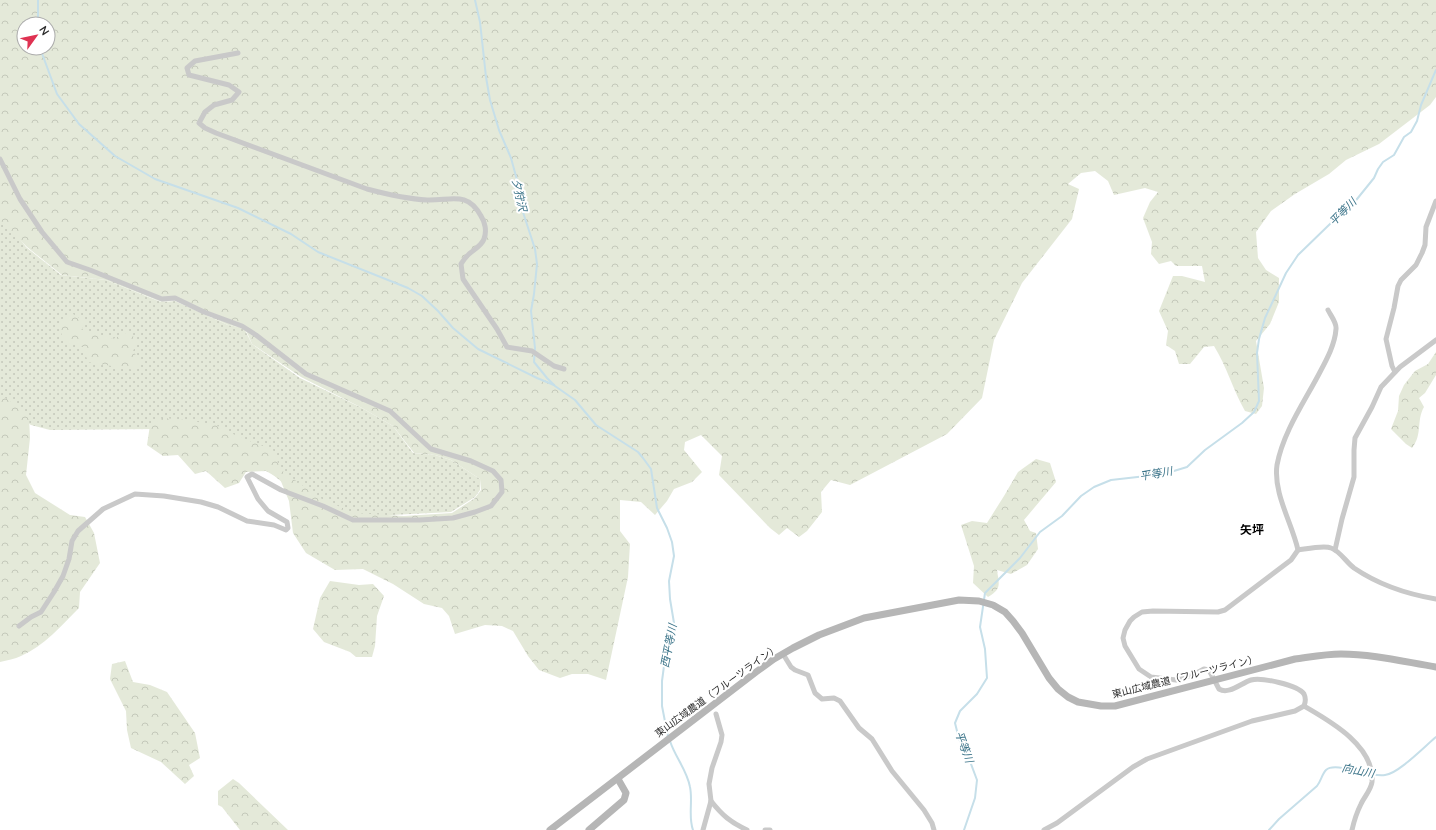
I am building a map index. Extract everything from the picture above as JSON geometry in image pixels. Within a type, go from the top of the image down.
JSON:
[{"type":"street","points":[[238,52],[195,60],[187,68],[189,75],[229,85],[239,92],[232,100],[214,105],[205,112],[199,123],[205,128],[216,133],[367,189],[386,194],[428,200],[450,198],[465,200],[472,203],[480,212],[486,227],[484,239],[480,245],[466,256],[461,264],[463,279],[497,329],[502,341],[507,347],[532,351],[554,366],[564,369]]},
{"type":"street","points":[[0,159],[24,204],[42,232],[67,262],[162,299],[176,298],[204,312],[242,326],[306,374],[390,411],[431,449],[471,461],[493,471],[501,480],[502,492],[491,506],[453,518],[420,520],[354,520],[281,490],[252,474],[247,477],[258,499],[268,512],[287,522],[288,528],[286,530],[274,525],[247,521],[218,507],[201,502],[164,496],[135,494],[103,509],[78,531],[72,541],[69,559],[63,576],[50,598],[41,612],[19,626]]},
{"type":"street","points":[[1395,372],[1392,366],[1386,339],[1398,286],[1401,280],[1416,265],[1422,253],[1425,245],[1426,227],[1436,201]]},
{"type":"street","points":[[1298,550],[1277,482],[1277,467],[1289,430],[1328,356],[1334,339],[1336,328],[1328,310]]},
{"type":"street","points":[[1335,550],[1354,477],[1355,438],[1372,407],[1381,386],[1395,372],[1436,340]]},
{"type":"street","points":[[1044,830],[1057,823],[1133,767],[1147,759],[1252,721],[1295,711],[1304,706],[1306,700],[1304,694],[1299,689],[1260,678],[1251,680],[1228,691],[1222,691],[1219,689],[1209,670],[1204,669],[1193,675],[1176,680],[1151,678],[1144,674],[1139,669],[1125,646],[1123,638],[1130,621],[1142,612],[1218,612],[1225,610],[1291,560],[1298,550],[1329,547],[1335,550],[1350,565],[1368,578],[1392,589],[1436,599]]},
{"type":"street","name":"東山広域農道（フルーツライン）","points":[[550,830],[756,672],[783,654],[819,635],[864,618],[959,600],[979,601],[993,605],[1005,612],[1022,633],[1049,678],[1058,689],[1078,702],[1101,706],[1115,706],[1295,659],[1341,654],[1370,656],[1436,667]]},
{"type":"street","points":[[783,654],[791,667],[808,675],[814,694],[822,699],[834,698],[840,701],[859,728],[872,739],[892,771],[924,810],[932,823],[934,830]]},
{"type":"street","points":[[1304,706],[1350,736],[1360,748],[1370,765],[1372,784],[1360,805],[1352,830]]},
{"type":"street","points":[[703,830],[711,801],[709,784],[712,768],[722,735],[716,714]]},
{"type":"street","points":[[589,830],[624,800],[626,793],[618,779]]},
{"type":"street","points":[[711,801],[730,822],[747,830]]},
{"type":"green space","points":[[0,0],[1436,0],[1436,97],[1430,105],[1379,144],[1346,160],[1329,174],[1295,194],[1271,211],[1256,232],[1258,258],[1266,270],[1279,278],[1279,302],[1270,324],[1256,341],[1264,388],[1262,406],[1256,414],[1245,411],[1223,362],[1214,346],[1204,347],[1190,364],[1179,364],[1175,351],[1166,345],[1168,331],[1159,311],[1173,276],[1182,276],[1205,282],[1202,266],[1176,266],[1171,261],[1159,264],[1151,254],[1152,242],[1143,218],[1150,202],[1158,192],[1145,188],[1114,195],[1108,181],[1095,171],[1081,173],[1068,184],[1079,189],[1072,219],[1022,283],[994,340],[982,398],[947,434],[850,485],[831,480],[821,492],[822,512],[807,531],[799,537],[787,528],[779,535],[770,528],[719,475],[722,456],[701,435],[685,442],[684,450],[702,472],[692,482],[674,489],[667,501],[655,515],[641,502],[620,500],[620,531],[630,544],[628,577],[606,680],[588,674],[572,674],[560,678],[539,670],[528,656],[513,631],[502,626],[485,625],[455,634],[449,616],[442,608],[424,604],[393,584],[363,569],[335,570],[306,553],[293,533],[289,501],[280,479],[266,471],[246,472],[239,483],[225,488],[206,471],[195,474],[178,455],[163,456],[147,445],[150,425],[163,418],[216,425],[237,436],[273,450],[281,470],[320,498],[354,513],[404,516],[452,513],[475,498],[481,490],[480,479],[451,460],[435,455],[414,453],[393,426],[362,408],[301,377],[252,344],[245,328],[228,325],[175,300],[162,302],[106,280],[62,275],[27,247],[0,220]]},
{"type":"green space","points":[[0,214],[26,247],[61,275],[106,280],[161,302],[175,301],[228,325],[244,328],[252,344],[300,378],[362,408],[393,426],[413,453],[435,455],[451,460],[480,479],[480,490],[475,497],[451,512],[352,517],[293,491],[251,457],[158,429],[50,430],[31,425],[0,403]]},
{"type":"green space","points":[[73,314],[84,321],[82,329],[113,339],[130,331],[137,343],[133,351],[142,364],[135,370],[88,362],[83,347],[64,342],[60,329],[63,318]]},
{"type":"green space","points":[[1436,352],[1436,375],[1425,393],[1419,398],[1424,407],[1420,417],[1419,433],[1412,448],[1391,429],[1398,411],[1399,396],[1404,385],[1415,371],[1428,364]]},
{"type":"green space","points":[[0,395],[17,405],[29,416],[30,438],[26,475],[35,493],[70,515],[85,517],[94,533],[100,563],[80,592],[79,608],[59,628],[45,641],[29,652],[16,658],[0,662]]},
{"type":"green space","points":[[1036,459],[1050,463],[1056,482],[1024,520],[1030,531],[1036,533],[1038,549],[1027,565],[1011,574],[997,570],[998,589],[988,597],[973,583],[974,566],[961,525],[972,521],[987,523],[1018,472]]},
{"type":"green space","points":[[330,581],[359,585],[373,584],[384,596],[377,616],[375,646],[372,657],[356,657],[350,652],[324,642],[313,629],[320,598]]},
{"type":"green space","points":[[125,661],[133,682],[150,685],[167,692],[195,733],[200,758],[189,765],[194,776],[185,784],[161,762],[131,748],[127,730],[126,711],[110,679],[112,664]]},
{"type":"green space","points":[[233,779],[288,830],[240,830],[222,807],[218,805],[218,791]]},
{"type":"waterway","points":[[38,0],[38,16]]},
{"type":"waterway","name":"夕狩沢","points":[[475,0],[480,22],[490,100],[499,130],[511,158],[517,180],[519,200],[535,249],[537,264],[531,311],[535,348],[534,362],[555,386],[575,400],[596,425],[638,452],[643,458],[651,469],[657,508],[672,542],[674,556],[669,581],[674,623],[662,681],[662,706],[668,737]]},
{"type":"waterway","points":[[43,56],[57,94],[79,124],[115,156],[155,179],[238,208],[291,234],[318,252],[408,288],[422,296],[453,328],[478,349],[554,385]]},
{"type":"waterway","name":"平等川","points":[[964,830],[975,798],[977,780],[968,756],[959,739],[955,723],[960,711],[977,694],[987,678],[985,649],[980,627],[985,593],[1020,558],[1040,532],[1062,516],[1081,496],[1094,487],[1111,480],[1164,474],[1187,467],[1205,450],[1242,423],[1254,412],[1259,401],[1257,353],[1259,339],[1265,318],[1286,273],[1298,255],[1353,204],[1374,178],[1383,162],[1394,155],[1404,137],[1411,132],[1417,121],[1421,105],[1436,70]]},
{"type":"waterway","name":"向山川","points":[[1269,830],[1279,819],[1317,786],[1326,770],[1337,767],[1370,774],[1385,775],[1404,765],[1436,737]]},
{"type":"waterway","name":"西平等川","points":[[670,741],[684,769],[691,792],[691,820],[693,830]]},
{"type":"district","name":"矢坪","points":[[1252,530]]}]
